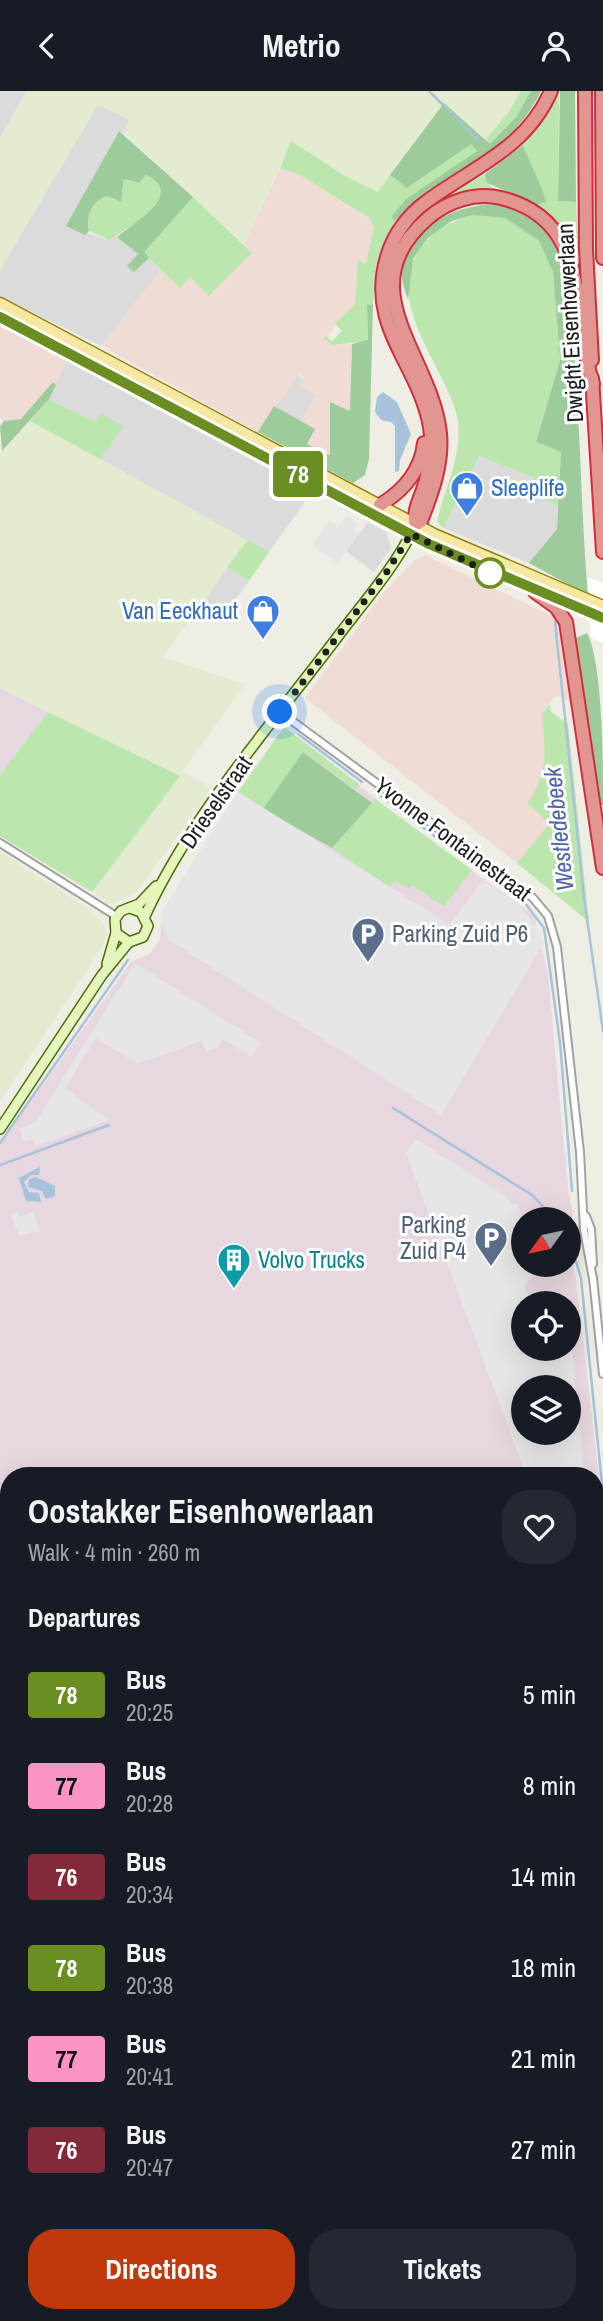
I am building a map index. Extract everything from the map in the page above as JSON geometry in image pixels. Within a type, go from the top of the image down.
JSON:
[{"type":"highway","points":[[413,529],[432,449],[426,411],[385,320],[381,279],[390,247],[398,231],[425,203],[473,173],[518,139],[551,91]]},
{"type":"highway","name":"Dwight Eisenhowerlaan","points":[[585,91],[586,249],[603,552]]},
{"type":"highway","name":"Dwight Eisenhowerlaan","points":[[601,91],[603,258]]},
{"type":"highway","points":[[413,529],[421,521],[436,480],[440,435],[436,408],[404,336],[392,294],[396,264],[404,245],[434,212],[453,202],[477,197],[498,198],[519,204],[547,220],[559,235],[571,260],[583,354],[593,384]]},
{"type":"highway","points":[[380,505],[407,483],[418,466],[423,454],[426,411]]},
{"type":"highway","points":[[535,592],[556,607],[566,622],[603,868]]},
{"type":"main road","points":[[0,303],[93,360]]},
{"type":"main road","points":[[0,317],[93,360],[535,592],[603,618]]},
{"type":"main road","points":[[248,442],[380,505],[413,529],[603,606]]},
{"type":"street","name":"Drieselstraat","points":[[102,975],[111,955],[116,933],[116,916],[139,904],[164,876],[280,712],[386,573],[413,529]]},
{"type":"street","name":"Yvonne Fontainestraat","points":[[280,712],[533,898],[548,916],[557,947],[586,1215],[584,1230],[593,1279],[603,1374]]},
{"type":"street","points":[[0,843],[116,916]]},
{"type":"street","name":"Drieselstraat","points":[[0,1129],[102,975],[129,942],[138,940],[145,934],[145,916],[164,876]]},
{"type":"street","points":[[130,908],[145,916]]},
{"type":"street","points":[[116,933],[129,942]]},
{"type":"shaded area","points":[[0,91],[27,91],[0,138]]},
{"type":"shaded area","points":[[98,104],[130,119],[124,133],[118,132],[67,226],[108,240],[114,235],[117,237],[138,254],[134,272],[149,258],[161,270],[101,346],[0,296],[0,270]]},
{"type":"shaded area","points":[[280,168],[300,175],[369,219],[375,227],[366,264],[358,260],[355,304],[325,338],[332,345],[352,344],[350,412],[331,402],[330,455],[307,444],[315,429],[301,422],[316,395],[298,386],[304,377],[299,374],[258,432],[101,346],[161,270],[180,287],[190,277],[210,296],[252,253],[244,244]]},
{"type":"shaded area","points":[[0,326],[66,360],[56,385],[53,383],[21,419],[4,421],[0,418]]},
{"type":"shaded area","points":[[66,360],[312,492],[269,552],[100,459],[123,426],[96,422],[49,399]]},
{"type":"shaded area","points":[[298,374],[316,395],[301,422],[274,406]]},
{"type":"shaded area","points":[[478,456],[534,478],[530,491],[558,506],[557,529],[529,563],[443,528]]},
{"type":"shaded area","points":[[347,515],[358,524],[354,530],[359,533],[337,563],[312,545],[329,521],[338,527]]},
{"type":"shaded area","points":[[368,522],[386,532],[391,548],[374,572],[346,551]]},
{"type":"shaded area","points":[[425,555],[560,620],[572,703],[558,696],[553,698],[542,714],[547,759],[539,788],[551,823],[517,863],[305,698],[384,592],[413,562]]},
{"type":"shaded area","points":[[227,567],[249,581],[222,619],[202,604]]},
{"type":"shaded area","points":[[0,688],[48,712],[0,775]]},
{"type":"shaded area","name":"Volvo Trucks","points":[[286,728],[419,833],[534,915],[548,975],[572,1207],[511,1207],[511,1277],[576,1277],[577,1291],[511,1291],[511,1361],[581,1361],[581,1322],[598,1467],[0,1467],[0,1145],[131,962],[150,954],[160,939],[162,917]]},
{"type":"shaded area","name":"Parking Zuid P6","points":[[238,792],[449,924],[483,881],[517,903],[538,928],[544,943],[441,1115],[169,940],[161,921],[163,909]]},
{"type":"shaded area","points":[[135,963],[261,1043],[251,1057],[223,1039],[217,1048],[206,1052],[202,1041],[138,1064],[96,1038],[65,1088],[109,1120],[36,1146],[33,1139],[24,1142],[20,1128],[35,1123]]},
{"type":"shaded area","name":"Parking Zuid P4","points":[[416,1139],[507,1197],[511,1205],[517,1203],[518,1207],[511,1207],[511,1277],[532,1277],[525,1285],[527,1291],[511,1291],[511,1361],[573,1361],[575,1375],[511,1375],[511,1435],[406,1153]]},
{"type":"shaded area","points":[[17,1212],[19,1217],[33,1212],[40,1231],[19,1236],[11,1214]]},
{"type":"shaded area","name":"Parking Zuid P4","points":[[581,1443],[583,1467],[523,1467],[515,1445]]},
{"type":"green space","points":[[27,91],[521,91],[508,113],[486,139],[444,103],[378,192],[345,177],[291,142],[244,244],[124,133],[129,119],[98,105],[0,270],[0,138]]},
{"type":"green space","points":[[521,91],[531,91],[516,117],[490,145],[486,139],[508,113]]},
{"type":"green space","points":[[531,91],[541,91],[528,114],[512,133],[414,204],[395,221],[391,217],[406,199],[477,151],[471,144],[407,188],[390,175],[444,103],[490,144],[516,117]]},
{"type":"green space","points":[[560,91],[575,91],[576,202],[558,201]]},
{"type":"green space","points":[[559,94],[558,201],[576,202],[579,263],[571,243],[548,212],[500,193],[430,210],[405,235],[402,233],[430,206],[485,174],[487,183],[493,188],[545,197],[523,145],[546,117]]},
{"type":"green space","points":[[119,131],[193,197],[144,252],[149,258],[134,272],[127,266],[138,254],[117,237],[145,216],[159,199],[161,190],[157,182],[146,175],[139,183],[124,179],[121,202],[107,196],[97,201],[91,210],[89,231],[85,235],[66,226]]},
{"type":"green space","points":[[291,141],[345,176],[378,192],[390,175],[407,188],[471,143],[477,151],[406,199],[391,217],[395,221],[377,263],[373,304],[367,305],[368,341],[332,345],[324,338],[326,336],[332,341],[342,331],[335,324],[355,304],[358,260],[366,264],[374,227],[369,218],[300,175],[280,168]]},
{"type":"green space","points":[[523,145],[546,202],[538,204],[487,183],[485,174]]},
{"type":"green space","points":[[146,175],[158,181],[163,188],[162,196],[144,218],[109,240],[89,231],[89,215],[97,201],[107,196],[116,201],[123,191],[124,179],[139,183]]},
{"type":"green space","points":[[193,197],[252,253],[209,296],[190,277],[180,288],[143,252]]},
{"type":"green space","points":[[495,204],[514,209],[544,228],[561,253],[566,272],[577,390],[588,595],[529,563],[557,529],[561,452],[536,442],[560,360],[553,272],[539,241],[505,218],[473,215],[452,221],[428,238],[413,259],[408,300],[403,283],[402,273],[406,257],[423,231],[449,214],[480,205]]},
{"type":"green space","points":[[473,215],[505,218],[539,241],[553,272],[560,360],[536,442],[561,452],[558,506],[530,491],[534,478],[479,456],[443,528],[437,521],[456,453],[456,412],[419,330],[411,309],[408,288],[411,268],[426,242],[444,227]]},
{"type":"green space","points":[[373,304],[369,459],[365,475],[353,483],[258,432],[274,406],[315,429],[307,444],[330,455],[330,402],[350,411],[352,344],[368,340],[367,305]]},
{"type":"green space","points":[[53,382],[56,385],[49,399],[2,451],[0,426],[4,421],[21,419]]},
{"type":"green space","points":[[49,399],[96,422],[101,414],[124,426],[100,459],[30,421]]},
{"type":"green space","points":[[30,421],[248,540],[163,657],[245,684],[182,772],[210,787],[208,795],[135,894],[112,904],[92,892],[179,776],[0,688],[0,454]]},
{"type":"green space","points":[[248,540],[269,552],[249,581],[227,567]]},
{"type":"green space","points":[[587,633],[599,690],[603,805],[599,805],[576,638]]},
{"type":"green space","points":[[550,704],[551,712],[568,724],[589,922],[517,863],[550,823],[527,803],[543,771],[545,750],[542,714]]},
{"type":"green space","points":[[48,712],[180,776],[92,892],[0,836],[0,775]]},
{"type":"green space","points":[[284,727],[359,784],[355,789],[304,752],[263,809],[238,792]]},
{"type":"green space","points":[[303,752],[372,803],[332,848],[263,809]]},
{"type":"green space","points":[[375,799],[472,870],[444,906],[413,886],[409,889],[395,881],[389,887],[332,848]]},
{"type":"green space","points":[[0,851],[89,909],[102,921],[107,933],[102,947],[0,1101]]},
{"type":"water","points":[[383,392],[397,402],[411,434],[400,460],[399,471],[395,472],[395,426],[391,422],[381,420],[375,412],[377,397]]},
{"type":"water","points":[[40,1167],[39,1175],[31,1175],[24,1182],[29,1192],[39,1193],[41,1202],[26,1201],[19,1178]]},
{"type":"water","points":[[36,1177],[55,1186],[55,1196],[46,1199],[42,1191],[28,1187],[29,1179]]},
{"type":"pier","points":[[587,577],[603,583],[603,643],[591,638]]},
{"type":"waterway","points":[[429,91],[478,140]]},
{"type":"waterway","name":"Westledebeek","points":[[555,622],[584,898],[603,1031]]},
{"type":"waterway","points":[[298,734],[362,782]]},
{"type":"waterway","points":[[378,794],[476,867]]},
{"type":"waterway","points":[[487,875],[522,899],[544,928],[560,1042],[572,1191]]},
{"type":"waterway","name":"Westledebeek","points":[[0,1143],[128,960]]},
{"type":"waterway","name":"Westledebeek","points":[[393,1108],[532,1195],[544,1207]]},
{"type":"waterway","points":[[0,1165],[109,1125]]},
{"type":"waterway","name":"Westledebeek","points":[[581,1277],[600,1467]]},
{"type":"bus line","name":"78","points":[[0,317],[429,544],[504,579],[603,618]]},
{"type":"place","name":"Sleeplife","points":[[467,518]]},
{"type":"place","name":"Van Eeckhaut","points":[[263,641]]},
{"type":"place","name":"Parking Zuid P6","points":[[368,964]]},
{"type":"place","name":"Parking Zuid P4","points":[[491,1268]]},
{"type":"place","name":"Volvo Trucks","points":[[234,1290]]},
{"type":"route","points":[[280,712],[386,573],[411,534],[490,573]]}]
